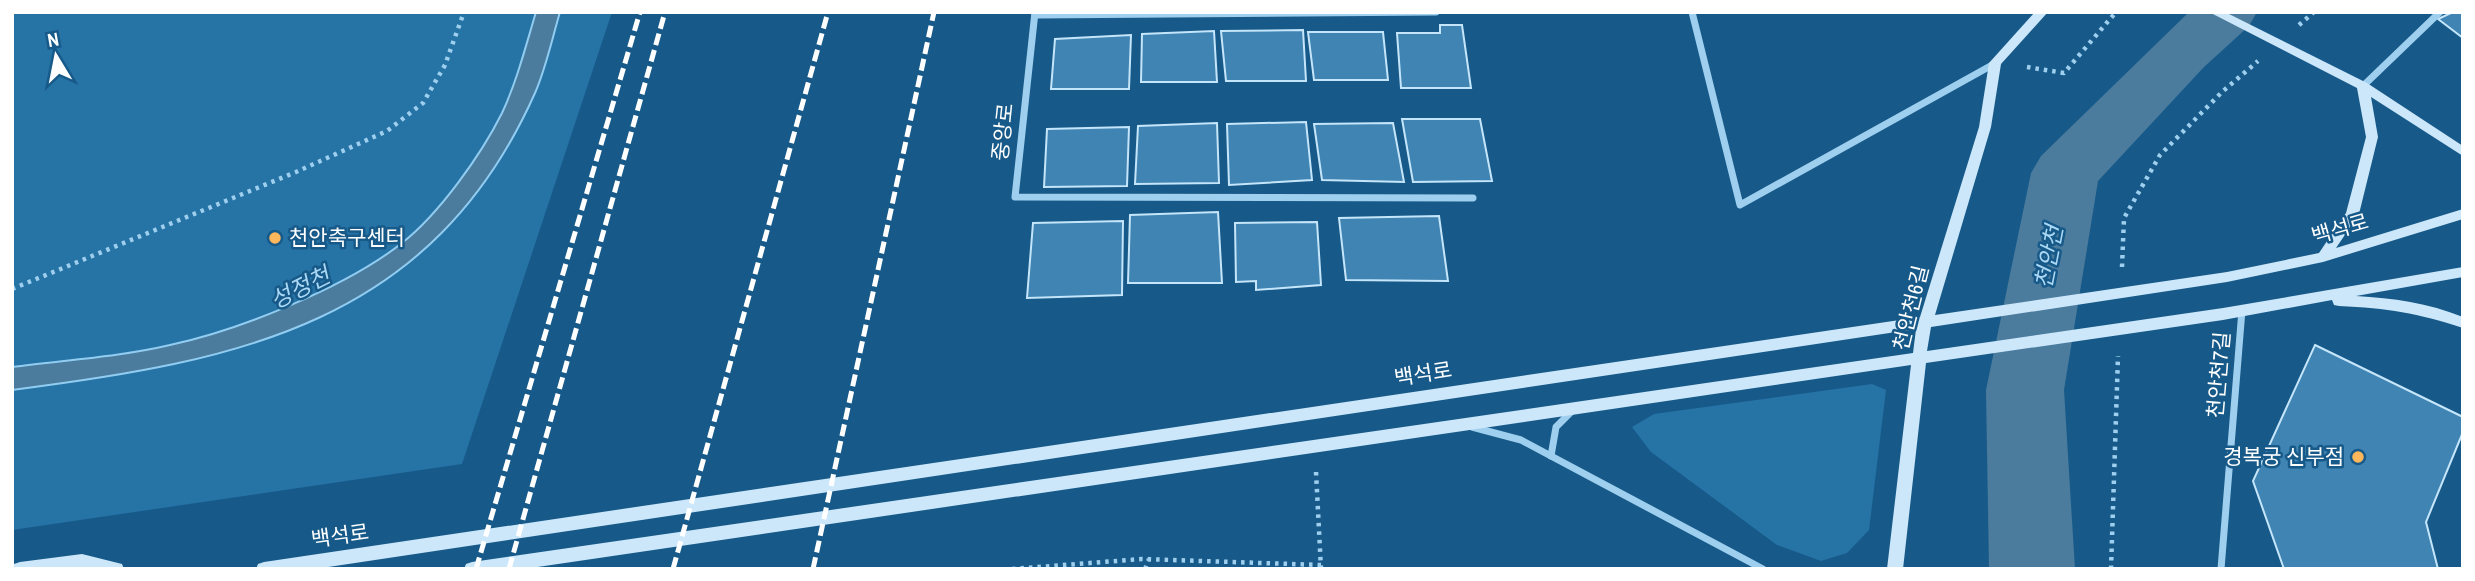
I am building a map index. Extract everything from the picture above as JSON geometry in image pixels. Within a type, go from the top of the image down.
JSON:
[{"type":"main road","points":[[1995,63],[2042,12]]},
{"type":"main road","points":[[2215,12],[2362,86],[2463,152]]},
{"type":"main road","name":"천안천6길","points":[[1895,569],[1922,334],[1985,127],[1995,63]]},
{"type":"main road","points":[[2323,257],[2351,214],[2372,137],[2362,86]]},
{"type":"main road","name":"백석로","points":[[264,569],[1876,327],[2227,277],[2323,257],[2463,214]]},
{"type":"main road","points":[[472,569],[2223,314],[2463,272]]},
{"type":"main road","points":[[2306,300],[2388,302],[2440,313],[2463,323]]},
{"type":"main road","points":[[20,569],[82,561],[116,569]]},
{"type":"street","name":"중앙로","points":[[1436,12],[1035,14],[1015,197],[1473,198]]},
{"type":"street","points":[[1692,12],[1740,205],[1995,63]]},
{"type":"street","points":[[2362,86],[2440,12]]},
{"type":"street","name":"천안천7길","points":[[2221,569],[2242,309]]},
{"type":"street","points":[[1551,456],[1556,427],[1575,409]]},
{"type":"street","points":[[1460,425],[1521,440],[1763,569]]},
{"type":"path","points":[[12,289],[296,172],[387,131],[423,103],[445,65],[464,12]]},
{"type":"path","points":[[1995,63],[2064,73],[2116,12]]},
{"type":"path","points":[[2294,30],[2314,12]]},
{"type":"path","points":[[2160,155],[2221,92],[2263,57]]},
{"type":"path","points":[[1012,569],[1150,559],[1321,567],[1314,447]]},
{"type":"path","points":[[1146,569],[1150,559]]},
{"type":"shaded area","name":"천안축구센터","points":[[12,12],[612,12],[462,464],[12,530]]},
{"type":"shaded area","points":[[536,12],[560,12],[535,93],[492,171],[442,233],[384,281],[320,317],[250,344],[175,364],[12,390],[12,367],[151,349],[228,329],[322,291],[402,243],[444,200],[471,165],[493,129],[512,88]]},
{"type":"shaded area","points":[[1872,384],[1886,390],[1869,530],[1847,553],[1821,561],[1777,545],[1651,452],[1632,427],[1654,414]]},
{"type":"building","points":[[2453,12],[2463,12],[2463,38],[2438,19]]},
{"type":"building","points":[[1440,25],[1462,25],[1471,88],[1401,88],[1397,33],[1440,33]]},
{"type":"building","points":[[1303,30],[1306,81],[1226,81],[1221,31]]},
{"type":"building","points":[[1214,31],[1217,82],[1141,82],[1142,34]]},
{"type":"building","points":[[1308,32],[1383,32],[1388,80],[1314,80]]},
{"type":"building","points":[[1131,35],[1129,89],[1051,89],[1055,39]]},
{"type":"building","points":[[1402,119],[1480,119],[1492,181],[1413,182]]},
{"type":"building","points":[[1306,122],[1312,180],[1229,185],[1227,124]]},
{"type":"building","points":[[1217,123],[1219,183],[1135,184],[1138,126]]},
{"type":"building","points":[[1393,123],[1404,182],[1322,180],[1314,124]]},
{"type":"building","points":[[1129,127],[1127,186],[1044,187],[1047,129]]},
{"type":"building","points":[[1218,212],[1222,283],[1128,283],[1130,215]]},
{"type":"building","points":[[1439,216],[1448,281],[1346,280],[1339,218]]},
{"type":"building","points":[[1123,221],[1122,295],[1027,298],[1033,223]]},
{"type":"building","points":[[1317,222],[1321,285],[1256,290],[1256,281],[1236,282],[1235,223]]},
{"type":"building","name":"경복궁 신부점","points":[[2315,345],[2463,417],[2463,432],[2426,522],[2438,569],[2284,569],[2253,481]]},
{"type":"waterway","name":"천안천","points":[[2032,569],[2025,390],[2065,173],[2182,52],[2227,12]]},
{"type":"railway","points":[[476,569],[640,12]]},
{"type":"railway","points":[[509,569],[665,12]]},
{"type":"railway","points":[[673,569],[828,12]]},
{"type":"railway","points":[[813,569],[934,12]]},
{"type":"place","name":"천안축구센터","points":[[275,238]]},
{"type":"place","name":"경복궁 신부점","points":[[2358,457]]},
{"type":"water label","name":"성정천","points":[[300,288]]}]
